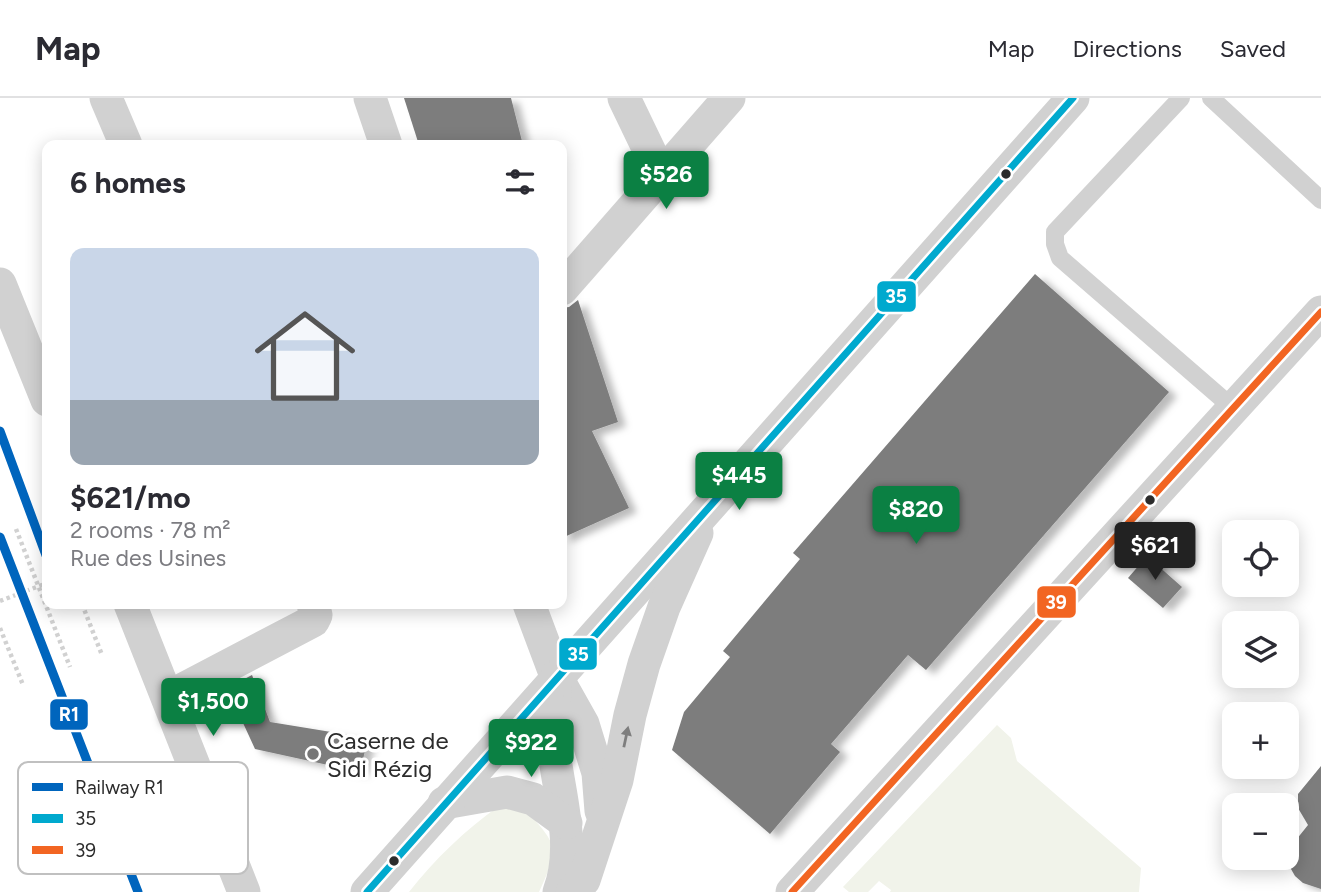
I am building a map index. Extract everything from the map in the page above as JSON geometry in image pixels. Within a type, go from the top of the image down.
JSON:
[{"type":"street","points":[[106,98],[124,140]]},
{"type":"street","points":[[370,98],[384,140]]},
{"type":"street","points":[[624,98],[661,174]]},
{"type":"street","points":[[567,283],[729,98]]},
{"type":"street","points":[[366,892],[1073,98]]},
{"type":"street","points":[[0,284],[42,388]]},
{"type":"street","points":[[792,892],[1321,312]]},
{"type":"street","points":[[572,892],[584,880],[603,827],[617,780],[644,664],[664,607],[710,504]]},
{"type":"street","points":[[132,609],[193,762]]},
{"type":"street","points":[[531,609],[556,676],[583,724],[598,773],[603,827]]},
{"type":"street","points":[[168,697],[307,616]]},
{"type":"street","points":[[556,676],[554,750],[566,823],[566,873],[559,892]]},
{"type":"street","points":[[444,803],[507,792],[533,799],[566,823]]},
{"type":"street","points":[[237,874],[244,892]]},
{"type":"lane","points":[[1181,98],[1055,232],[1055,244],[1060,258],[1233,408]]},
{"type":"lane","points":[[1212,98],[1321,200]]},
{"type":"path","points":[[16,529],[42,594]]},
{"type":"path","points":[[0,601],[42,585]]},
{"type":"path","points":[[48,609],[71,667]]},
{"type":"path","points":[[84,609],[103,655]]},
{"type":"path","points":[[0,628],[23,685]]},
{"type":"shaded area","points":[[997,725],[1011,738],[1017,761],[1141,868],[1139,892],[890,892],[891,890],[879,881],[868,892],[849,892],[843,887]]},
{"type":"shaded area","points":[[499,806],[525,809],[549,839],[552,855],[539,892],[409,892],[451,846]]},
{"type":"building","points":[[404,98],[511,98],[522,140],[417,140]]},
{"type":"building","points":[[1035,274],[1169,392],[926,670],[908,655],[831,744],[840,752],[770,834],[672,750],[684,712],[730,657],[723,651],[800,559],[793,553]]},
{"type":"building","points":[[578,300],[618,422],[592,431],[629,508],[567,536],[567,307]]},
{"type":"building","points":[[1147,556],[1182,587],[1163,608],[1128,578]]},
{"type":"building","points":[[252,675],[270,722],[368,738],[360,772],[255,749],[227,688]]},
{"type":"building","points":[[1321,766],[1321,889],[1303,883],[1292,870],[1299,870],[1299,836],[1308,825],[1299,810],[1299,793]]},
{"type":"rail line","name":"R1","points":[[0,431],[42,544]]},
{"type":"rail line","name":"R1","points":[[0,537],[87,762]]},
{"type":"rail line","name":"R1","points":[[131,874],[138,892]]},
{"type":"transit line","name":"35","points":[[367,892],[1073,98]]},
{"type":"transit line","name":"39","points":[[792,892],[1321,312]]},
{"type":"place","name":"Caserne de Sidi Rézig","points":[[313,754]]}]
